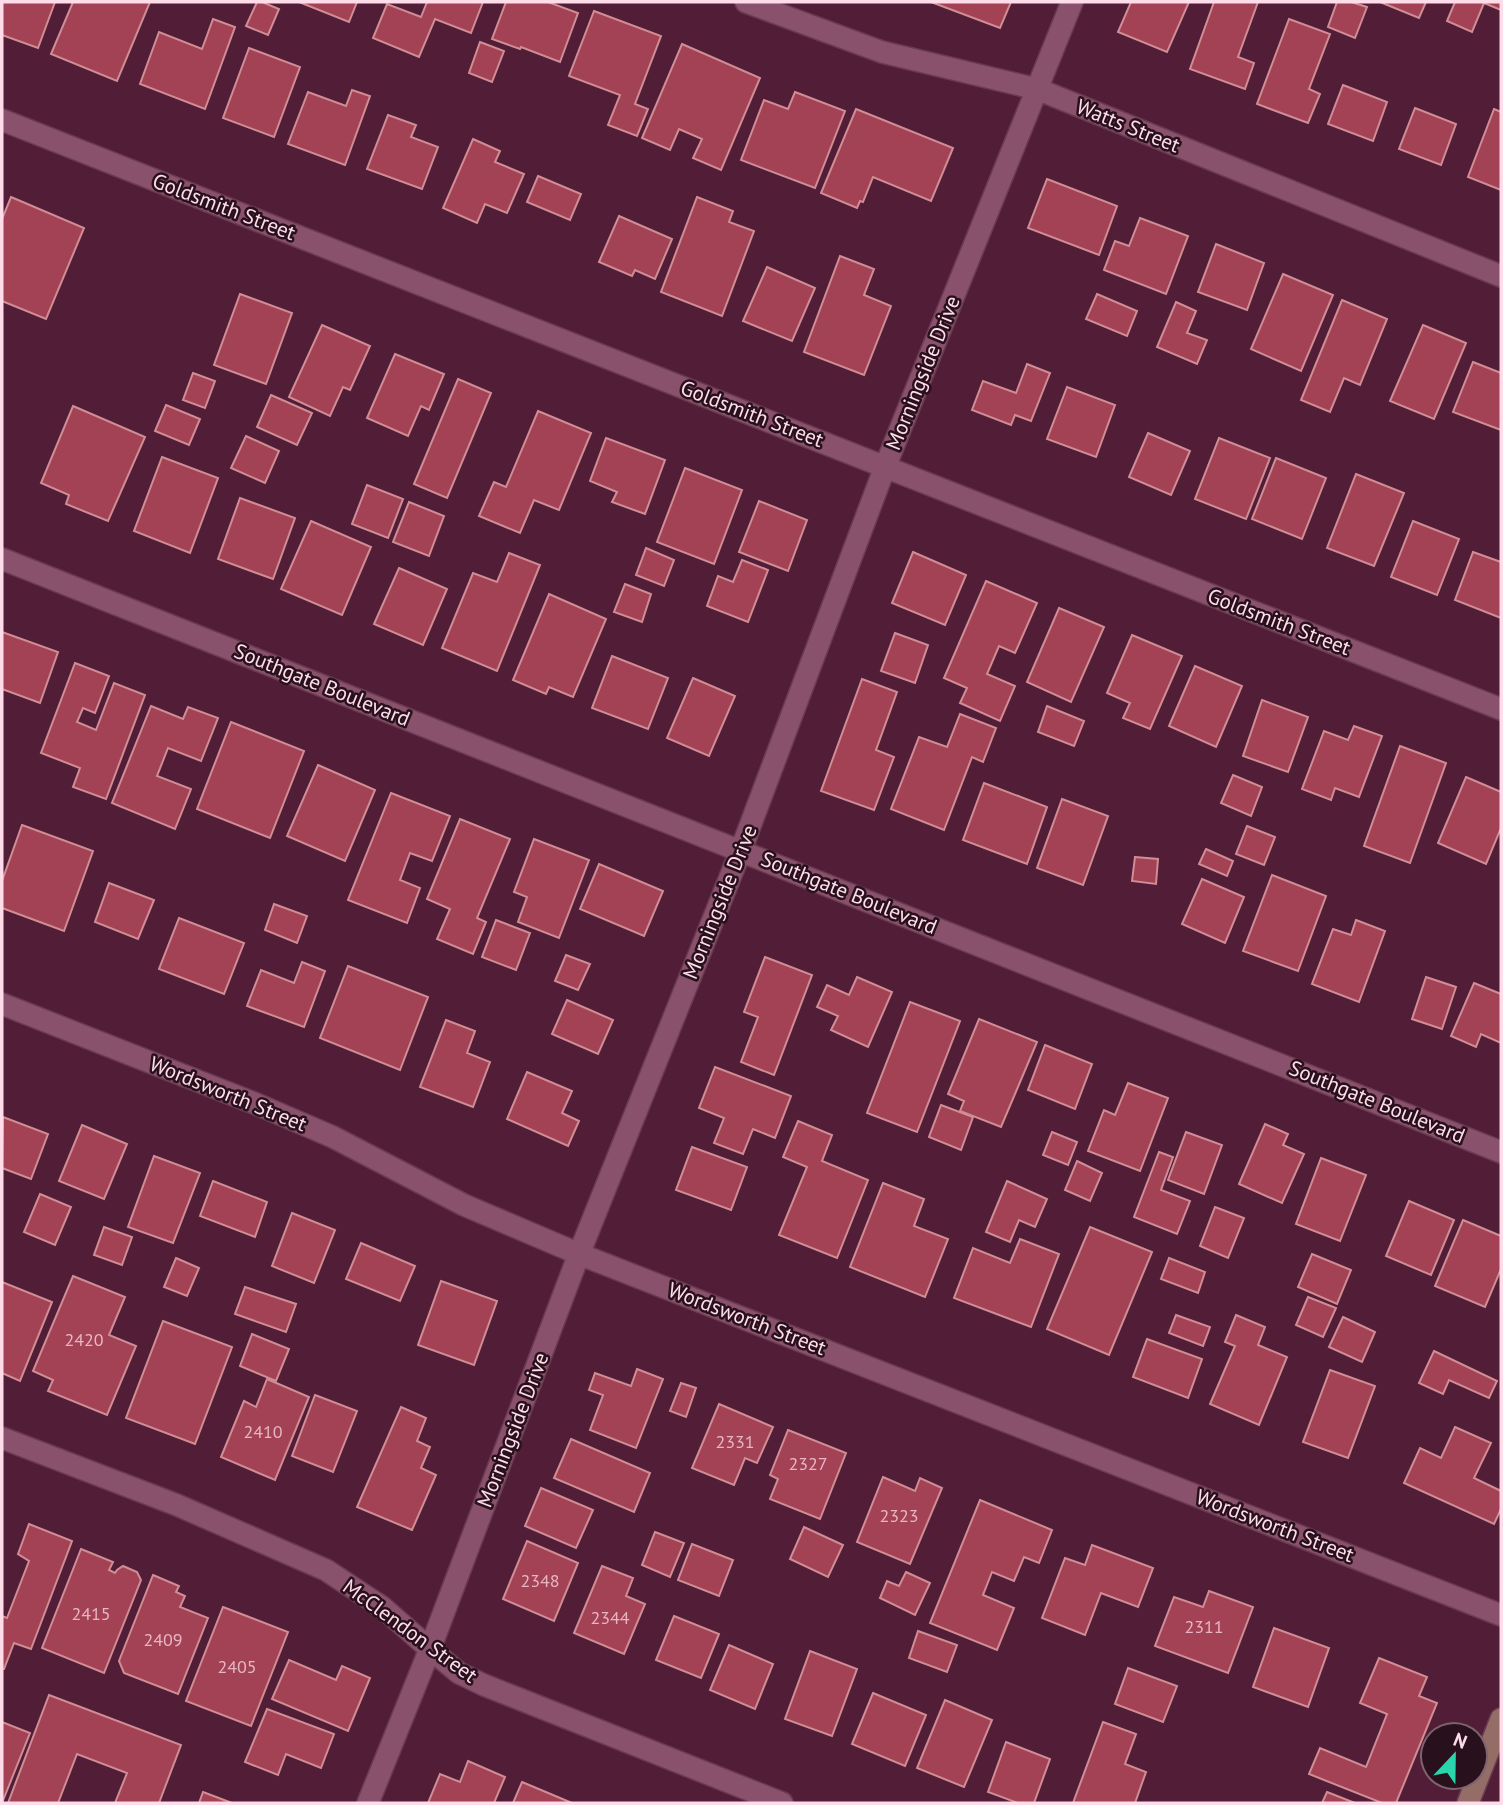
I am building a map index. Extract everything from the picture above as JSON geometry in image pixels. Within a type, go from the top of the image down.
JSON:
[{"type":"main road","points":[[1468,1803],[1501,1719]]},
{"type":"street","name":"Watts Street","points":[[746,2],[883,52],[1037,89],[1501,276]]},
{"type":"street","name":"Morningside Drive","points":[[368,1803],[430,1649],[579,1254],[741,850],[885,467],[1072,2]]},
{"type":"street","name":"Goldsmith Street","points":[[2,120],[1501,709]]},
{"type":"street","name":"Southgate Boulevard","points":[[2,559],[1501,1152]]},
{"type":"street","name":"Wordsworth Street","points":[[2,1004],[333,1137],[464,1205],[579,1254],[1501,1615]]},
{"type":"street","name":"McClendon Street","points":[[2,1438],[177,1505],[326,1570],[382,1607],[459,1673],[484,1685],[782,1803]]},
{"type":"building","points":[[2,2],[55,2],[38,48],[2,35]]},
{"type":"building","points":[[73,2],[150,2],[117,81],[51,54]]},
{"type":"building","points":[[257,2],[279,9],[268,35],[246,26]]},
{"type":"building","points":[[299,2],[357,2],[349,22]]},
{"type":"building","points":[[427,2],[483,2],[471,33],[435,19],[419,57],[373,38],[387,4],[421,17]]},
{"type":"building","points":[[506,2],[548,2],[578,13],[560,62],[492,39]]},
{"type":"building","points":[[931,2],[1011,2],[1000,28]]},
{"type":"building","points":[[1131,2],[1189,2],[1167,52],[1118,32]]},
{"type":"building","points":[[1214,2],[1258,2],[1238,57],[1254,63],[1245,89],[1190,69]]},
{"type":"building","points":[[1337,2],[1351,2],[1367,7],[1355,38],[1328,27]]},
{"type":"building","points":[[1380,2],[1426,2],[1419,18]]},
{"type":"building","points":[[1455,2],[1501,2],[1501,10],[1484,3],[1472,32],[1447,21]]},
{"type":"building","points":[[594,11],[661,36],[635,104],[648,109],[637,136],[608,125],[620,95],[569,76]]},
{"type":"building","points":[[213,19],[235,27],[205,109],[140,84],[159,32],[202,49]]},
{"type":"building","points":[[1289,19],[1330,34],[1309,89],[1320,94],[1308,123],[1257,104]]},
{"type":"building","points":[[480,42],[504,51],[492,82],[469,73]]},
{"type":"building","points":[[682,44],[760,78],[721,170],[693,158],[702,139],[679,129],[670,150],[642,138]]},
{"type":"building","points":[[249,48],[300,67],[274,137],[223,118]]},
{"type":"building","points":[[1343,85],[1387,102],[1373,141],[1328,124]]},
{"type":"building","points":[[352,90],[370,96],[345,165],[288,144],[308,92],[346,106]]},
{"type":"building","points":[[795,92],[845,111],[815,188],[741,160],[764,100],[788,109]]},
{"type":"building","points":[[1415,108],[1456,124],[1441,165],[1399,149]]},
{"type":"building","points":[[856,109],[953,148],[931,201],[873,177],[863,202],[860,201],[857,208],[821,193]]},
{"type":"building","points":[[1494,109],[1501,112],[1501,190],[1468,177]]},
{"type":"building","points":[[388,115],[416,125],[411,137],[438,147],[422,189],[367,169]]},
{"type":"building","points":[[473,139],[500,151],[495,162],[524,174],[507,213],[485,204],[477,223],[443,208]]},
{"type":"building","points":[[538,176],[581,194],[570,220],[527,202]]},
{"type":"building","points":[[1047,179],[1117,206],[1099,255],[1028,228]]},
{"type":"building","points":[[11,197],[84,228],[46,319],[2,301],[2,219]]},
{"type":"building","points":[[697,197],[733,211],[729,222],[754,231],[722,316],[661,292]]},
{"type":"building","points":[[619,216],[672,239],[655,279],[635,270],[632,276],[599,262]]},
{"type":"building","points":[[1140,218],[1188,236],[1166,294],[1104,270],[1115,241],[1129,246]]},
{"type":"building","points":[[1216,244],[1264,263],[1247,310],[1198,292]]},
{"type":"building","points":[[840,256],[874,269],[864,295],[891,306],[864,375],[804,352]]},
{"type":"building","points":[[767,267],[815,288],[792,341],[743,321]]},
{"type":"building","points":[[1283,274],[1333,295],[1301,371],[1251,349]]},
{"type":"building","points":[[240,294],[292,313],[266,384],[214,365]]},
{"type":"building","points":[[1097,294],[1137,311],[1127,336],[1086,319]]},
{"type":"building","points":[[1342,300],[1387,319],[1360,385],[1344,378],[1330,412],[1301,400]]},
{"type":"building","points":[[1176,302],[1196,311],[1187,333],[1207,340],[1197,364],[1157,347]]},
{"type":"building","points":[[322,325],[370,346],[350,390],[343,387],[330,416],[289,397]]},
{"type":"building","points":[[1423,325],[1466,343],[1434,419],[1390,401]]},
{"type":"building","points":[[395,354],[444,374],[429,410],[421,406],[408,436],[367,418]]},
{"type":"building","points":[[1473,362],[1501,373],[1501,430],[1453,412]]},
{"type":"building","points":[[1027,364],[1050,373],[1031,421],[1015,415],[1011,425],[972,410],[983,381],[1016,393]]},
{"type":"building","points":[[193,373],[215,381],[205,408],[183,400]]},
{"type":"building","points":[[458,379],[491,393],[447,498],[414,484]]},
{"type":"building","points":[[1067,387],[1115,405],[1096,457],[1047,439]]},
{"type":"building","points":[[271,395],[312,413],[297,445],[257,427]]},
{"type":"building","points":[[166,405],[200,419],[189,445],[155,431]]},
{"type":"building","points":[[73,406],[145,437],[108,521],[66,504],[69,495],[41,483]]},
{"type":"building","points":[[538,411],[591,433],[559,510],[534,500],[520,533],[479,516],[494,482],[506,487]]},
{"type":"building","points":[[1148,433],[1190,451],[1171,495],[1129,477]]},
{"type":"building","points":[[246,436],[279,451],[265,483],[231,468]]},
{"type":"building","points":[[606,438],[665,460],[645,514],[612,502],[617,492],[590,481]]},
{"type":"building","points":[[1219,438],[1270,458],[1246,519],[1195,499]]},
{"type":"building","points":[[162,457],[218,478],[190,553],[134,531]]},
{"type":"building","points":[[1276,458],[1326,478],[1302,539],[1252,519]]},
{"type":"building","points":[[685,468],[742,490],[714,564],[657,542]]},
{"type":"building","points":[[1356,474],[1404,493],[1374,566],[1327,548]]},
{"type":"building","points":[[367,485],[403,499],[388,538],[352,524]]},
{"type":"building","points":[[240,498],[295,518],[273,579],[218,559]]},
{"type":"building","points":[[759,501],[807,520],[788,571],[739,552]]},
{"type":"building","points":[[409,502],[444,516],[429,556],[393,542]]},
{"type":"building","points":[[311,521],[371,547],[342,615],[281,589]]},
{"type":"building","points":[[1413,521],[1459,539],[1437,595],[1391,577]]},
{"type":"building","points":[[646,548],[674,560],[664,586],[636,575]]},
{"type":"building","points":[[913,552],[966,575],[945,625],[892,603]]},
{"type":"building","points":[[1473,552],[1501,562],[1501,618],[1455,600]]},
{"type":"building","points":[[509,553],[540,565],[497,671],[442,648],[473,573],[497,582]]},
{"type":"building","points":[[742,560],[768,570],[748,622],[707,606],[718,576],[733,582]]},
{"type":"building","points":[[399,568],[447,589],[423,645],[374,624]]},
{"type":"building","points":[[986,581],[1037,603],[1015,653],[999,646],[987,674],[1015,686],[1000,721],[960,703],[967,688],[944,678]]},
{"type":"building","points":[[625,584],[651,594],[642,622],[614,612]]},
{"type":"building","points":[[549,594],[606,619],[573,697],[549,687],[546,694],[513,680]]},
{"type":"building","points":[[1059,608],[1104,627],[1071,702],[1027,682]]},
{"type":"building","points":[[2,632],[58,652],[40,703],[2,689]]},
{"type":"building","points":[[895,633],[928,645],[915,683],[881,671]]},
{"type":"building","points":[[1132,635],[1182,656],[1150,729],[1123,718],[1130,703],[1107,693]]},
{"type":"building","points":[[612,656],[668,678],[648,729],[592,708]]},
{"type":"building","points":[[75,663],[109,676],[95,713],[83,708],[77,722],[96,730],[114,683],[145,695],[106,799],[73,787],[80,768],[41,753]]},
{"type":"building","points":[[1195,666],[1242,686],[1216,747],[1169,726]]},
{"type":"building","points":[[693,678],[735,696],[709,756],[667,738]]},
{"type":"building","points":[[862,679],[897,692],[876,750],[894,757],[874,810],[821,791]]},
{"type":"building","points":[[1262,700],[1308,717],[1288,772],[1243,756]]},
{"type":"building","points":[[151,706],[183,719],[188,707],[218,718],[201,761],[168,748],[157,776],[191,789],[175,829],[112,803]]},
{"type":"building","points":[[1047,706],[1084,721],[1074,746],[1038,732]]},
{"type":"building","points":[[960,714],[996,728],[983,762],[972,757],[944,830],[891,809],[919,737],[947,747]]},
{"type":"building","points":[[231,722],[304,751],[270,838],[197,809]]},
{"type":"building","points":[[1354,726],[1382,736],[1359,797],[1335,788],[1331,800],[1302,789],[1324,731],[1348,740]]},
{"type":"building","points":[[1400,746],[1446,763],[1410,863],[1364,846]]},
{"type":"building","points":[[318,765],[375,790],[345,861],[287,836]]},
{"type":"building","points":[[1233,775],[1262,787],[1251,816],[1221,803]]},
{"type":"building","points":[[1466,777],[1501,792],[1501,828],[1486,864],[1438,843]]},
{"type":"building","points":[[984,783],[1047,807],[1027,864],[963,840]]},
{"type":"building","points":[[391,793],[450,816],[432,861],[410,853],[400,880],[420,888],[407,923],[348,900]]},
{"type":"building","points":[[1062,799],[1108,816],[1083,885],[1037,868]]},
{"type":"building","points":[[460,819],[510,839],[477,918],[486,922],[473,954],[437,939],[450,909],[427,899]]},
{"type":"building","points":[[22,825],[93,851],[64,931],[2,908],[2,881]]},
{"type":"building","points":[[1247,826],[1275,837],[1264,865],[1236,854]]},
{"type":"building","points":[[534,839],[589,860],[559,938],[518,922],[527,897],[514,892]]},
{"type":"building","points":[[1206,849],[1233,861],[1227,876],[1199,864]]},
{"type":"building","points":[[1135,857],[1158,859],[1156,884],[1132,881]]},
{"type":"building","points":[[599,864],[663,891],[644,936],[580,909]]},
{"type":"building","points":[[1272,875],[1326,896],[1298,971],[1243,951]]},
{"type":"building","points":[[1202,879],[1244,897],[1225,943],[1182,924]]},
{"type":"building","points":[[109,883],[154,900],[138,939],[95,922]]},
{"type":"building","points":[[274,904],[307,916],[297,943],[265,930]]},
{"type":"building","points":[[179,918],[244,943],[224,994],[159,969]]},
{"type":"building","points":[[496,920],[530,933],[516,970],[482,957]]},
{"type":"building","points":[[1356,920],[1385,931],[1359,1002],[1312,984],[1333,929],[1351,935]]},
{"type":"building","points":[[566,955],[590,964],[578,990],[555,981]]},
{"type":"building","points":[[765,957],[812,975],[774,1075],[741,1062],[758,1017],[744,1012]]},
{"type":"building","points":[[302,962],[325,971],[304,1027],[247,1006],[261,970],[294,983]]},
{"type":"building","points":[[348,966],[428,997],[400,1070],[320,1038]]},
{"type":"building","points":[[857,977],[892,992],[868,1047],[831,1030],[838,1016],[817,1007],[827,985],[849,995]]},
{"type":"building","points":[[1426,977],[1456,987],[1442,1029],[1412,1019]]},
{"type":"building","points":[[1474,983],[1501,994],[1501,1043],[1481,1034],[1476,1047],[1451,1036]]},
{"type":"building","points":[[567,1000],[613,1020],[598,1054],[552,1034]]},
{"type":"building","points":[[910,1002],[960,1021],[917,1132],[867,1113]]},
{"type":"building","points":[[979,1019],[1037,1042],[1001,1127],[960,1111],[964,1101],[948,1094]]},
{"type":"building","points":[[446,1020],[475,1031],[467,1053],[490,1062],[473,1107],[420,1087]]},
{"type":"building","points":[[1045,1045],[1092,1064],[1075,1109],[1028,1090]]},
{"type":"building","points":[[715,1067],[791,1096],[775,1138],[753,1129],[743,1154],[714,1143],[724,1118],[699,1108]]},
{"type":"building","points":[[527,1072],[572,1091],[562,1113],[579,1121],[568,1146],[507,1119]]},
{"type":"building","points":[[1128,1083],[1168,1098],[1140,1171],[1088,1151],[1104,1110],[1115,1115]]},
{"type":"building","points":[[941,1105],[973,1117],[961,1150],[929,1137]]},
{"type":"building","points":[[3,1117],[48,1134],[31,1179],[2,1168]]},
{"type":"building","points":[[798,1121],[832,1135],[822,1161],[868,1180],[837,1258],[779,1235],[807,1167],[783,1157]]},
{"type":"building","points":[[1265,1124],[1288,1134],[1283,1145],[1304,1154],[1282,1203],[1239,1184]]},
{"type":"building","points":[[82,1125],[127,1144],[104,1199],[59,1181]]},
{"type":"building","points":[[1052,1132],[1077,1142],[1068,1165],[1043,1155]]},
{"type":"building","points":[[1186,1132],[1222,1145],[1204,1194],[1168,1180]]},
{"type":"building","points":[[692,1147],[747,1167],[731,1210],[676,1190]]},
{"type":"building","points":[[1159,1152],[1173,1157],[1161,1190],[1190,1201],[1177,1234],[1134,1217]]},
{"type":"building","points":[[154,1156],[200,1173],[173,1243],[128,1227]]},
{"type":"building","points":[[1321,1158],[1366,1175],[1340,1241],[1296,1224]]},
{"type":"building","points":[[1077,1161],[1102,1173],[1090,1201],[1065,1190]]},
{"type":"building","points":[[213,1181],[267,1202],[255,1237],[200,1216]]},
{"type":"building","points":[[1007,1181],[1047,1199],[1035,1227],[1019,1220],[1010,1242],[986,1232]]},
{"type":"building","points":[[883,1183],[924,1199],[914,1226],[948,1239],[925,1297],[850,1267]]},
{"type":"building","points":[[40,1194],[71,1207],[55,1245],[24,1232]]},
{"type":"building","points":[[1409,1201],[1454,1220],[1431,1275],[1386,1256]]},
{"type":"building","points":[[1215,1207],[1244,1218],[1228,1258],[1200,1246]]},
{"type":"building","points":[[292,1213],[335,1230],[314,1283],[272,1266]]},
{"type":"building","points":[[1463,1220],[1501,1236],[1501,1269],[1485,1307],[1435,1286]]},
{"type":"building","points":[[104,1227],[132,1237],[122,1265],[94,1255]]},
{"type":"building","points":[[1090,1227],[1152,1252],[1109,1355],[1047,1329]]},
{"type":"building","points":[[1020,1239],[1059,1254],[1031,1327],[954,1298],[973,1248],[1010,1263]]},
{"type":"building","points":[[361,1243],[415,1266],[400,1301],[346,1279]]},
{"type":"building","points":[[1312,1254],[1351,1270],[1337,1304],[1298,1287]]},
{"type":"building","points":[[176,1258],[199,1268],[187,1296],[164,1287]]},
{"type":"building","points":[[1169,1258],[1205,1272],[1198,1293],[1161,1279]]},
{"type":"building","points":[[73,1276],[125,1297],[109,1335],[136,1346],[107,1415],[48,1391],[53,1380],[33,1371]]},
{"type":"building","points":[[441,1281],[497,1301],[474,1365],[418,1345]]},
{"type":"building","points":[[2,1282],[52,1302],[20,1381],[2,1373]]},
{"type":"building","points":[[245,1287],[296,1304],[286,1332],[235,1314]]},
{"type":"building","points":[[1308,1297],[1336,1308],[1323,1337],[1296,1325]]},
{"type":"building","points":[[1176,1315],[1210,1327],[1203,1346],[1169,1333]]},
{"type":"building","points":[[1236,1315],[1265,1327],[1258,1345],[1287,1357],[1259,1425],[1210,1404],[1235,1346],[1225,1342]]},
{"type":"building","points":[[1343,1317],[1375,1332],[1362,1362],[1329,1347]]},
{"type":"building","points":[[163,1321],[232,1347],[195,1444],[126,1418]]},
{"type":"building","points":[[252,1334],[289,1349],[276,1381],[240,1366]]},
{"type":"building","points":[[1147,1339],[1202,1359],[1188,1398],[1133,1377]]},
{"type":"building","points":[[1434,1351],[1497,1381],[1489,1398],[1449,1380],[1443,1394],[1419,1383]]},
{"type":"building","points":[[637,1369],[663,1379],[636,1448],[590,1430],[603,1395],[589,1390],[595,1373],[631,1386]]},
{"type":"building","points":[[1330,1370],[1375,1386],[1348,1458],[1303,1442]]},
{"type":"building","points":[[267,1379],[309,1397],[275,1480],[221,1457],[244,1401],[256,1407]]},
{"type":"building","points":[[681,1383],[696,1388],[686,1417],[670,1411]]},
{"type":"building","points":[[315,1395],[357,1411],[333,1472],[292,1456]]},
{"type":"building","points":[[719,1404],[773,1427],[757,1463],[745,1458],[734,1485],[692,1468]]},
{"type":"building","points":[[401,1407],[426,1418],[417,1441],[430,1447],[421,1468],[436,1475],[412,1530],[357,1507]]},
{"type":"building","points":[[1455,1427],[1491,1443],[1474,1478],[1501,1491],[1501,1509],[1494,1524],[1404,1483],[1420,1448],[1441,1458]]},
{"type":"building","points":[[788,1430],[846,1453],[820,1519],[770,1499],[778,1479],[770,1475]]},
{"type":"building","points":[[571,1439],[650,1473],[634,1512],[554,1478]]},
{"type":"building","points":[[883,1477],[915,1491],[920,1478],[942,1488],[910,1564],[857,1542]]},
{"type":"building","points":[[541,1488],[593,1510],[576,1548],[525,1526]]},
{"type":"building","points":[[980,1500],[1052,1530],[1039,1563],[1024,1557],[1014,1581],[992,1572],[983,1595],[1014,1608],[997,1650],[930,1623]]},
{"type":"building","points":[[29,1524],[72,1541],[31,1649],[14,1643],[2,1669],[2,1616],[7,1618],[29,1561],[18,1554]]},
{"type":"building","points":[[804,1527],[843,1545],[828,1577],[790,1559]]},
{"type":"building","points":[[655,1532],[684,1543],[670,1577],[642,1565]]},
{"type":"building","points":[[527,1541],[578,1563],[554,1621],[503,1599]]},
{"type":"building","points":[[692,1544],[733,1560],[719,1596],[678,1580]]},
{"type":"building","points":[[1092,1545],[1153,1568],[1138,1607],[1101,1593],[1085,1635],[1042,1618],[1065,1558],[1085,1565]]},
{"type":"building","points":[[81,1549],[113,1562],[109,1570],[115,1573],[123,1566],[137,1572],[141,1580],[104,1673],[42,1648]]},
{"type":"building","points":[[602,1566],[633,1578],[626,1596],[645,1604],[624,1654],[574,1633]]},
{"type":"building","points":[[906,1572],[930,1583],[915,1615],[880,1598],[887,1581],[899,1586]]},
{"type":"building","points":[[153,1575],[179,1586],[176,1592],[185,1596],[180,1607],[208,1618],[178,1694],[124,1673],[119,1661]]},
{"type":"building","points":[[1209,1591],[1253,1607],[1228,1673],[1155,1646],[1174,1597],[1203,1607]]},
{"type":"building","points":[[223,1607],[288,1632],[251,1726],[186,1701]]},
{"type":"building","points":[[674,1616],[719,1634],[701,1678],[656,1660]]},
{"type":"building","points":[[1274,1628],[1329,1648],[1308,1707],[1253,1687]]},
{"type":"building","points":[[918,1631],[957,1645],[947,1672],[909,1658]]},
{"type":"building","points":[[729,1645],[773,1664],[755,1709],[710,1690]]},
{"type":"building","points":[[810,1651],[857,1669],[832,1736],[785,1719]]},
{"type":"building","points":[[1379,1658],[1427,1677],[1419,1696],[1437,1703],[1430,1721],[1419,1721],[1419,1747],[1396,1803],[1382,1803],[1309,1774],[1320,1748],[1366,1767],[1387,1714],[1360,1703]]},
{"type":"building","points":[[289,1660],[336,1680],[342,1666],[370,1678],[348,1731],[272,1699]]},
{"type":"building","points":[[1128,1668],[1177,1686],[1163,1722],[1115,1704]]},
{"type":"building","points":[[873,1693],[926,1715],[905,1766],[852,1744]]},
{"type":"building","points":[[49,1695],[181,1745],[159,1803],[115,1803],[127,1773],[77,1754],[58,1803],[8,1803]]},
{"type":"building","points":[[945,1700],[992,1720],[964,1787],[917,1768]]},
{"type":"building","points":[[267,1709],[334,1734],[321,1768],[286,1754],[278,1775],[245,1762]]},
{"type":"building","points":[[2,1722],[30,1733],[2,1803]]},
{"type":"building","points":[[1103,1722],[1136,1734],[1125,1764],[1146,1772],[1135,1803],[1073,1803]]},
{"type":"building","points":[[1006,1742],[1050,1759],[1034,1803],[1018,1803],[988,1792]]},
{"type":"building","points":[[468,1761],[505,1777],[494,1803],[428,1803],[440,1774],[460,1782]]},
{"type":"building","points":[[522,1782],[572,1803],[513,1803]]},
{"type":"building","points":[[203,1792],[232,1803],[199,1803]]},
{"type":"building","points":[[1327,1792],[1355,1803],[1322,1803]]}]
